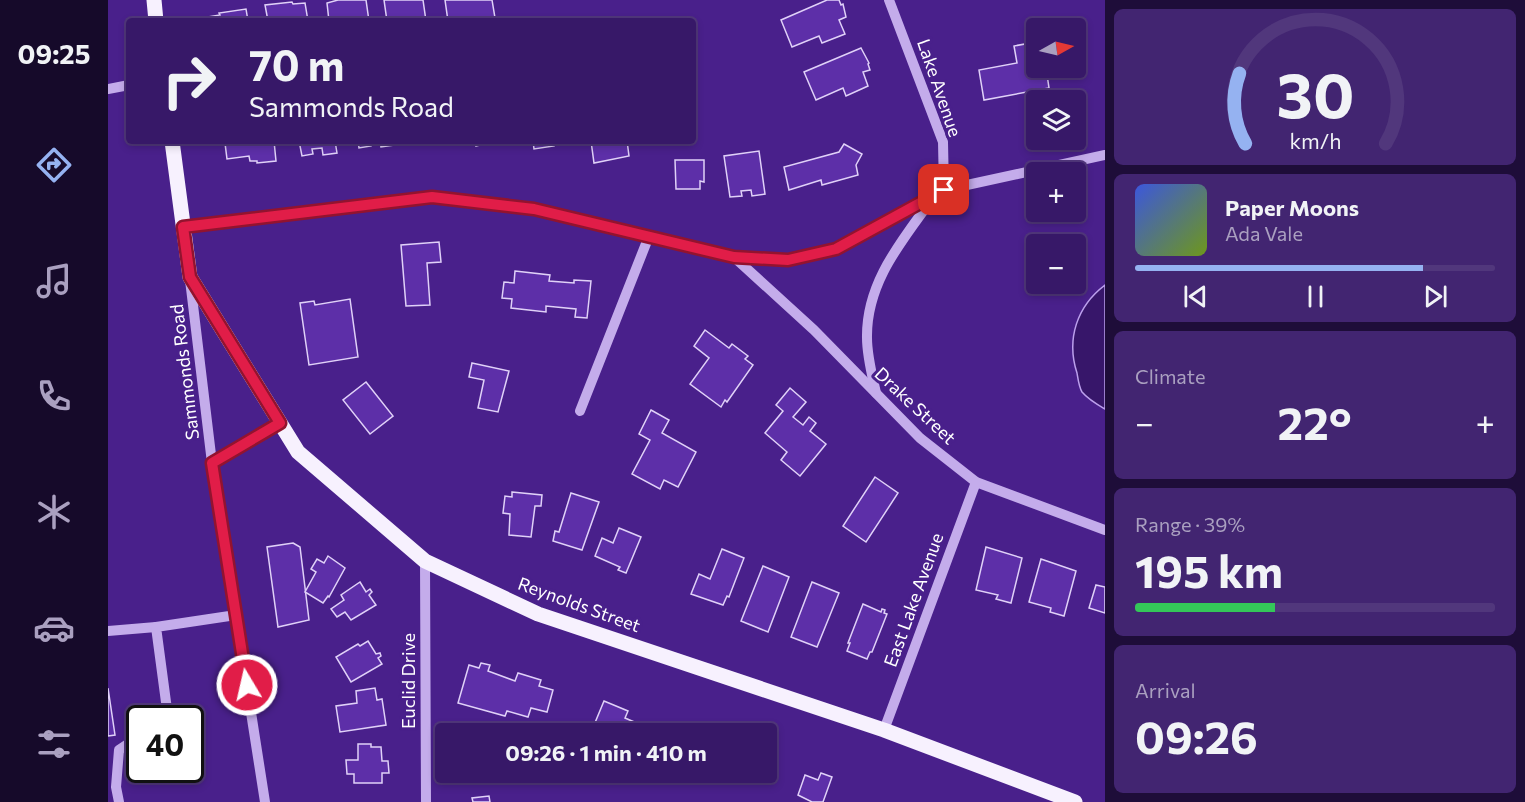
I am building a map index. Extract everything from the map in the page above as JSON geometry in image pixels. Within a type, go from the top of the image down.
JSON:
[{"type":"main road","points":[[154,0],[156,18]]},
{"type":"main road","points":[[172,144],[190,277]]},
{"type":"main road","name":"Reynolds Street","points":[[190,277],[298,452],[425,561],[538,614],[884,730],[1075,802]]},
{"type":"street","name":"Lake Avenue","points":[[889,0],[943,142],[939,193]]},
{"type":"street","points":[[108,89],[126,86]]},
{"type":"street","points":[[183,227],[432,197],[534,209],[734,257],[788,260],[836,249],[939,193],[1105,156]]},
{"type":"street","points":[[876,393],[867,337],[872,300],[884,267],[939,193]]},
{"type":"street","points":[[580,411],[649,236]]},
{"type":"street","name":"Drake Street","points":[[734,257],[814,330],[920,438],[976,482],[1105,530]]},
{"type":"street","name":"Sammonds Road","points":[[190,277],[212,463],[265,802]]},
{"type":"street","name":"Sammonds Road","points":[[212,463],[280,423]]},
{"type":"street","name":"East Lake Avenue","points":[[884,730],[976,482]]},
{"type":"street","name":"Euclid Drive","points":[[425,561],[426,802]]},
{"type":"street","points":[[108,631],[156,627],[236,615]]},
{"type":"street","points":[[156,627],[166,705]]},
{"type":"street","points":[[119,802],[116,787],[119,750],[126,745]]},
{"type":"shaded area","points":[[1105,285],[1105,409],[1082,392],[1073,348],[1076,324],[1081,313],[1095,293]]},
{"type":"building","points":[[338,0],[366,0],[369,18],[329,18],[327,3]]},
{"type":"building","points":[[384,0],[423,0],[426,18],[387,18]]},
{"type":"building","points":[[445,0],[492,0],[495,18],[448,18]]},
{"type":"building","points":[[827,0],[839,0],[841,5],[843,4],[846,17],[839,20],[845,34],[822,43],[819,36],[792,47],[781,20]]},
{"type":"building","points":[[305,3],[308,18],[267,18],[265,5]]},
{"type":"building","points":[[246,9],[248,18],[207,18],[220,15],[219,13]]},
{"type":"building","points":[[1026,44],[1026,78],[1048,78],[1049,88],[1026,90],[1026,92],[984,100],[979,70],[1017,63],[1014,46]]},
{"type":"building","points":[[861,48],[869,63],[870,70],[863,72],[868,86],[846,96],[843,88],[816,100],[804,72]]},
{"type":"building","points":[[225,144],[274,144],[276,161],[257,163],[257,161],[250,161],[249,156],[227,159]]},
{"type":"building","points":[[300,144],[336,144],[337,153],[323,155],[322,148],[312,149],[313,154],[302,156]]},
{"type":"building","points":[[358,144],[371,144],[371,146],[359,148]]},
{"type":"building","points":[[380,144],[394,144],[394,145],[381,147]]},
{"type":"building","points":[[533,144],[554,144],[554,146],[534,149]]},
{"type":"building","points":[[591,144],[627,144],[629,156],[594,163]]},
{"type":"building","points":[[844,144],[862,154],[856,165],[858,175],[822,185],[821,180],[789,190],[784,167],[839,152]]},
{"type":"building","points":[[759,151],[765,194],[752,196],[751,190],[741,191],[742,196],[730,197],[724,156]]},
{"type":"building","points":[[675,160],[704,160],[704,182],[700,181],[700,189],[676,189]]},
{"type":"building","points":[[439,242],[441,262],[427,263],[430,305],[406,306],[401,245]]},
{"type":"building","points":[[515,271],[550,275],[549,281],[574,283],[574,280],[591,281],[587,318],[575,317],[576,309],[546,306],[546,312],[511,308],[512,299],[502,298],[504,282],[514,283]]},
{"type":"building","points":[[350,299],[358,357],[309,365],[300,303],[314,301],[315,305]]},
{"type":"building","points":[[705,330],[729,348],[732,344],[748,356],[745,359],[753,365],[721,407],[690,384],[709,358],[694,346]]},
{"type":"building","points":[[472,363],[509,371],[498,412],[478,408],[484,380],[469,377]]},
{"type":"building","points":[[366,382],[393,416],[370,434],[343,400]]},
{"type":"building","points":[[790,388],[806,402],[793,417],[803,425],[809,417],[816,423],[810,431],[826,444],[800,476],[781,460],[787,452],[765,433],[783,411],[776,405]]},
{"type":"building","points":[[651,410],[669,420],[662,433],[696,452],[678,487],[664,480],[660,489],[632,474],[650,440],[639,434]]},
{"type":"building","points":[[875,477],[898,493],[866,542],[843,526]]},
{"type":"building","points":[[512,492],[542,495],[541,506],[535,506],[531,537],[509,535],[510,514],[503,513],[505,496],[512,497]]},
{"type":"building","points":[[571,493],[599,502],[582,550],[553,541],[555,531],[559,532]]},
{"type":"building","points":[[619,528],[641,537],[626,573],[618,570],[620,567],[595,556],[602,538],[613,543]]},
{"type":"building","points":[[293,543],[300,547],[309,620],[278,627],[267,547]]},
{"type":"building","points":[[986,547],[1022,558],[1011,603],[996,599],[998,595],[976,590]]},
{"type":"building","points":[[722,549],[744,558],[729,597],[727,596],[723,605],[691,594],[699,574],[710,579]]},
{"type":"building","points":[[328,556],[345,568],[329,597],[323,603],[305,592],[316,572],[311,569],[317,559],[324,563]]},
{"type":"building","points":[[1041,559],[1076,571],[1064,616],[1050,612],[1051,608],[1029,602]]},
{"type":"building","points":[[763,566],[789,577],[768,632],[741,621]]},
{"type":"building","points":[[360,582],[366,592],[370,589],[372,592],[369,595],[376,605],[351,620],[345,612],[337,617],[331,609],[344,600],[341,595]]},
{"type":"building","points":[[812,582],[839,593],[817,647],[791,637]]},
{"type":"building","points":[[1096,585],[1105,587],[1105,613],[1089,608]]},
{"type":"building","points":[[863,604],[881,612],[882,609],[885,610],[884,613],[887,614],[867,659],[847,651]]},
{"type":"building","points":[[368,641],[376,654],[380,653],[381,656],[378,658],[382,664],[351,682],[336,657]]},
{"type":"building","points":[[481,663],[490,665],[488,671],[515,681],[518,673],[541,680],[539,686],[553,690],[547,712],[531,708],[528,717],[507,711],[505,716],[458,703],[469,665],[479,668]]},
{"type":"building","points":[[108,688],[115,735],[108,736]]},
{"type":"building","points":[[375,688],[377,700],[382,699],[386,725],[340,732],[336,706],[357,703],[356,691]]},
{"type":"building","points":[[604,701],[628,711],[625,718],[637,723],[595,723]]},
{"type":"building","points":[[358,744],[381,747],[382,761],[388,761],[389,773],[382,773],[382,783],[354,783],[354,774],[347,774],[346,760],[358,760]]},
{"type":"building","points":[[821,773],[832,777],[823,802],[812,802],[798,795],[805,775],[818,780]]},
{"type":"building","points":[[489,796],[490,802],[473,802],[472,798]]},
{"type":"route","points":[[247,685],[212,463],[280,423],[190,277],[183,227],[432,197],[534,209],[734,257],[788,260],[836,249],[944,190]]}]
